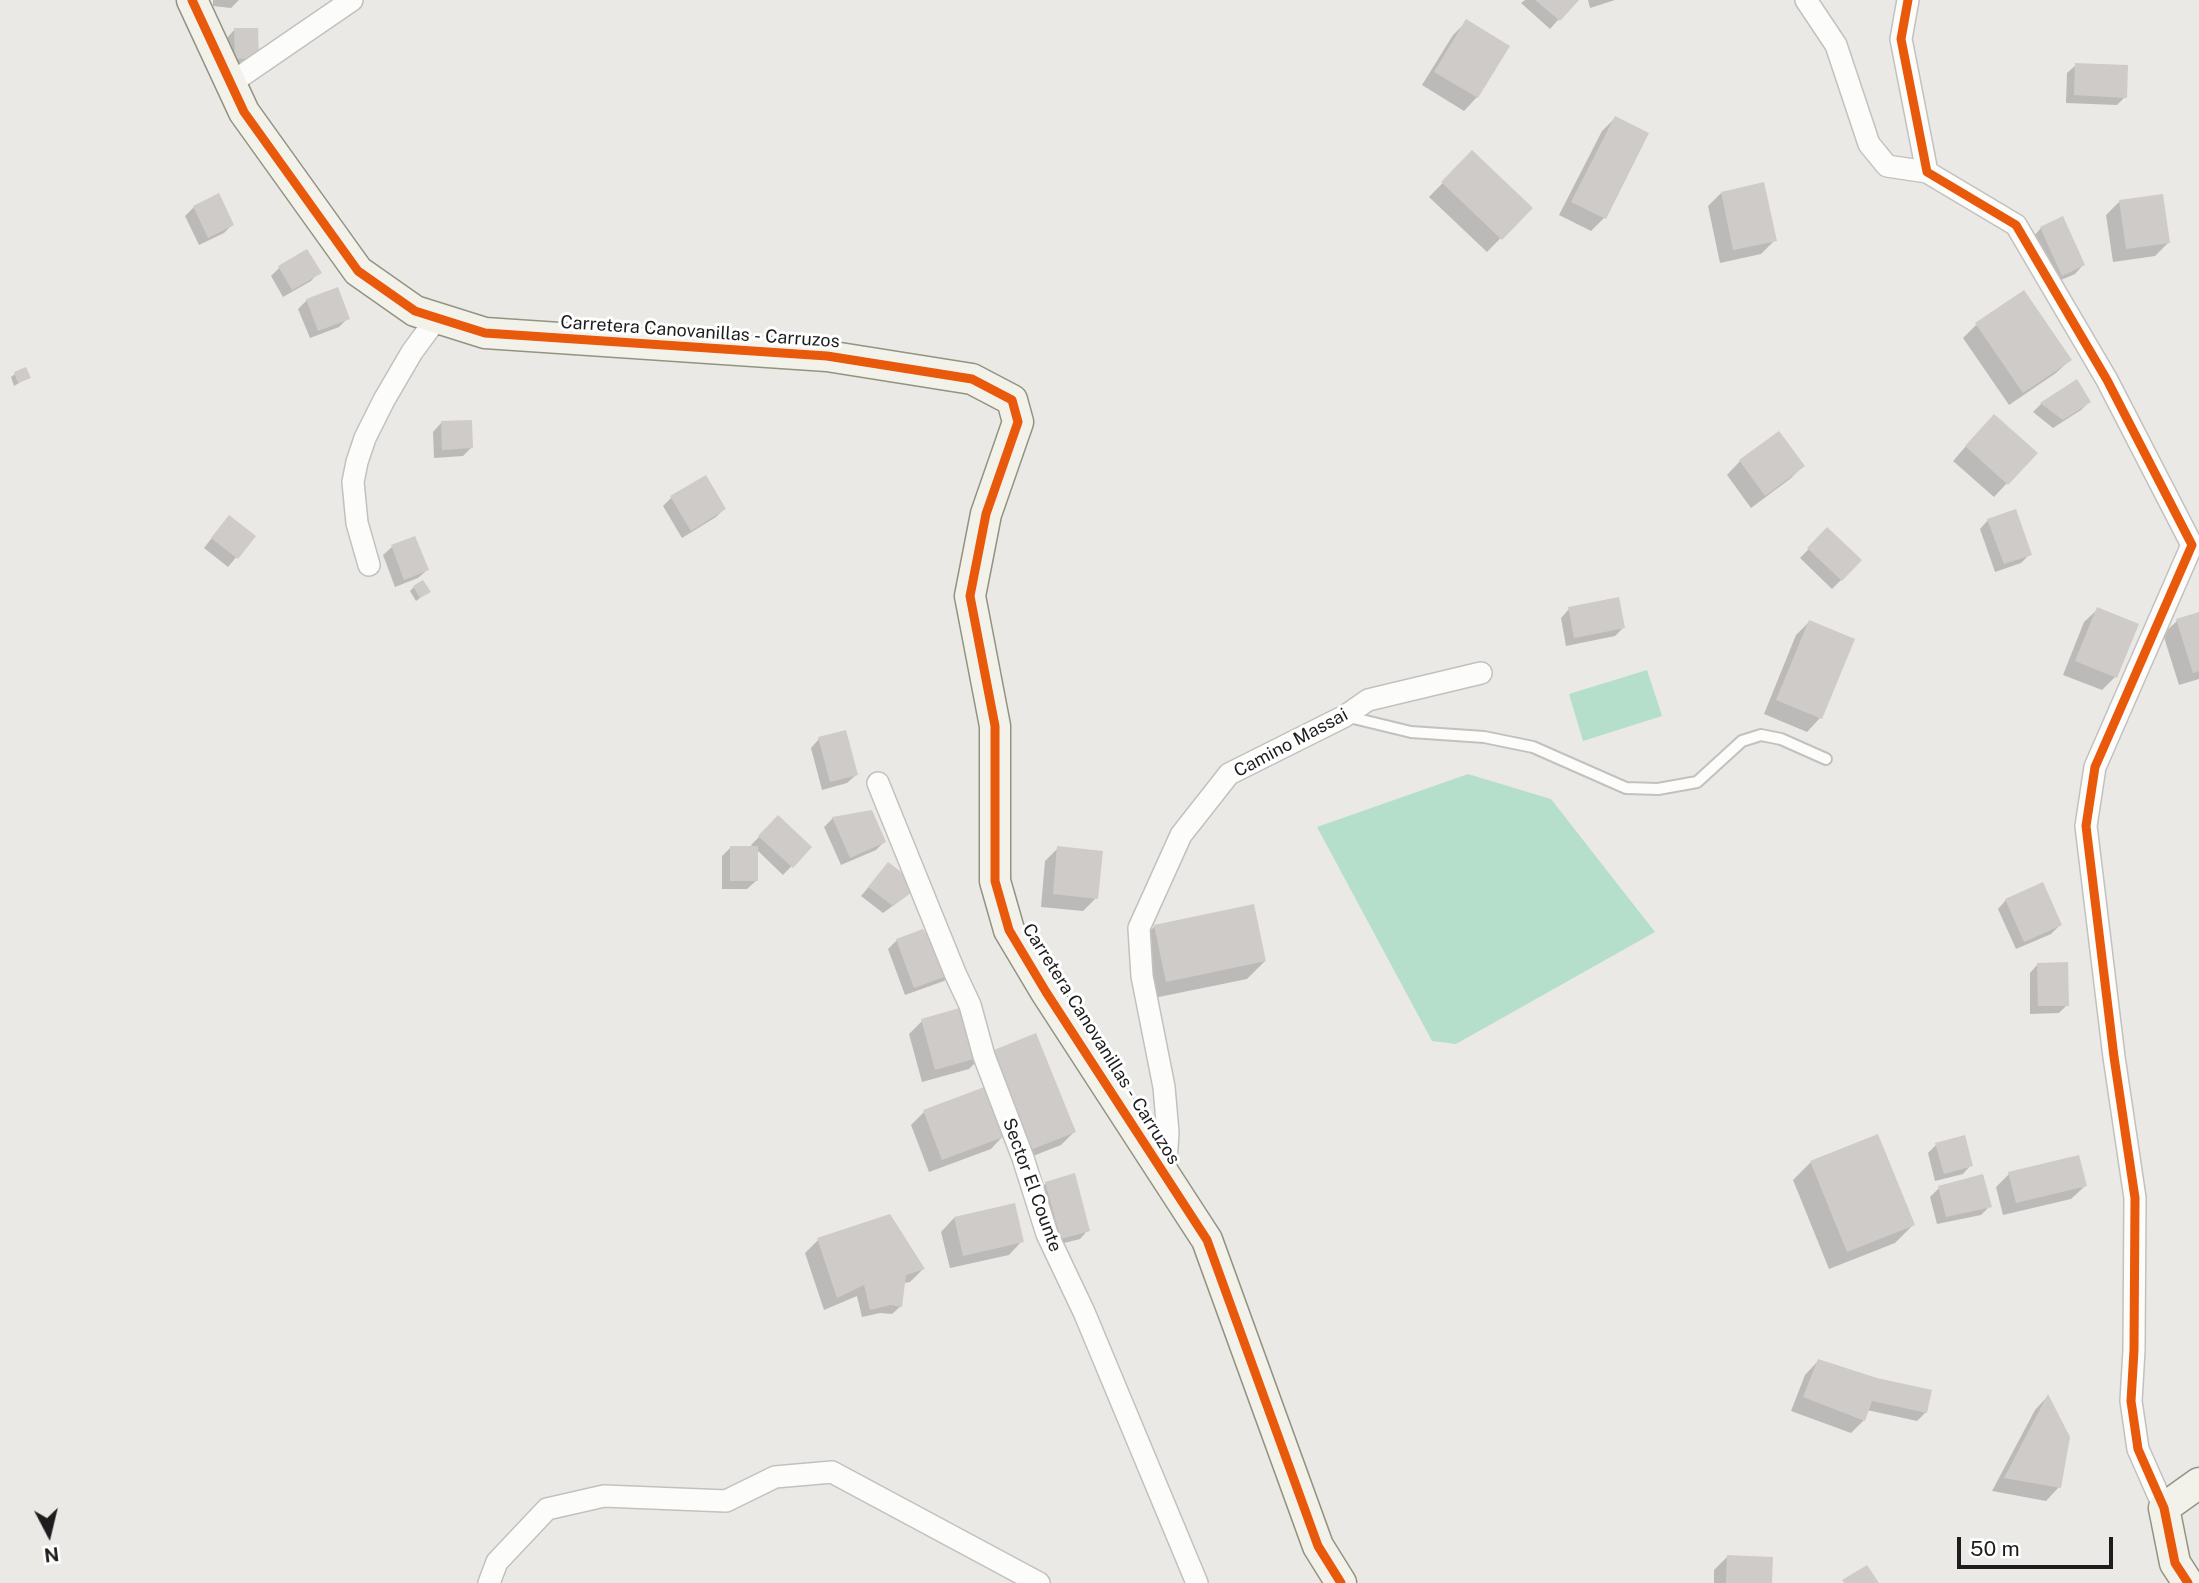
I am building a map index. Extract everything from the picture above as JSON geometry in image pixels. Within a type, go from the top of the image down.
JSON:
[{"type":"street","name":"Carretera Canovanillas - Carruzos","points":[[192,0],[244,112],[358,271],[415,311],[485,333],[827,356],[972,379],[1012,400],[1018,422],[986,514],[970,596],[995,726],[995,881],[1009,930],[1046,992],[1207,1240],[1318,1546],[1341,1583]]},
{"type":"street","points":[[231,83],[352,0]]},
{"type":"street","points":[[1806,0],[1836,45],[1869,144],[1887,166],[1927,172],[2016,225],[2107,380],[2196,542],[2095,768],[2086,826],[2114,1057],[2135,1198],[2131,1401],[2138,1449],[2164,1508],[2175,1563],[2188,1583]]},
{"type":"street","points":[[1908,0],[1902,40],[1927,172]]},
{"type":"street","points":[[369,565],[357,523],[354,482],[357,462],[365,438],[384,400],[412,352],[437,318]]},
{"type":"street","name":"Camino Massai","points":[[1165,1175],[1167,1133],[1164,1087],[1142,976],[1139,928],[1181,835],[1229,774],[1345,716],[1368,700],[1481,673]]},
{"type":"street","name":"Sector El Counte","points":[[878,783],[970,1005],[984,1056],[1023,1158],[1047,1234],[1084,1312],[1197,1583]]},
{"type":"street","points":[[489,1583],[497,1562],[547,1508],[604,1496],[726,1501],[775,1478],[832,1472],[1039,1583]]},
{"type":"street","points":[[2164,1508],[2199,1483]]},
{"type":"lane","points":[[1345,716],[1410,732],[1484,737],[1533,747],[1626,788],[1658,789],[1698,782],[1742,741],[1761,735],[1781,739],[1826,759]]},
{"type":"green space","points":[[1647,670],[1662,716],[1583,741],[1569,694]]},
{"type":"green space","points":[[1468,774],[1551,799],[1655,932],[1456,1044],[1432,1041],[1317,827]]},
{"type":"building","points":[[1535,0],[1579,0],[1560,21]]},
{"type":"building","points":[[1466,19],[1510,46],[1478,98],[1434,72]]},
{"type":"building","points":[[234,28],[258,28],[259,58],[235,59]]},
{"type":"building","points":[[2075,63],[2128,65],[2127,98],[2074,95]]},
{"type":"building","points":[[1615,116],[1649,133],[1606,219],[1571,202]]},
{"type":"building","points":[[1472,150],[1533,208],[1502,240],[1441,182]]},
{"type":"building","points":[[1764,182],[1777,241],[1733,250],[1721,192]]},
{"type":"building","points":[[219,193],[234,225],[208,238],[193,206]]},
{"type":"building","points":[[2163,194],[2170,243],[2126,249],[2119,200]]},
{"type":"building","points":[[2063,216],[2085,265],[2062,276],[2040,227]]},
{"type":"building","points":[[307,249],[322,273],[292,290],[278,266]]},
{"type":"building","points":[[338,287],[350,319],[318,331],[306,299]]},
{"type":"building","points":[[2024,290],[2072,360],[2023,393],[1975,323]]},
{"type":"building","points":[[26,367],[31,378],[18,383],[14,372]]},
{"type":"building","points":[[2077,379],[2091,402],[2063,420],[2040,403]]},
{"type":"building","points":[[1994,414],[2038,453],[2008,485],[1965,446]]},
{"type":"building","points":[[472,420],[473,448],[442,450],[441,421]]},
{"type":"building","points":[[1779,431],[1805,466],[1765,496],[1739,460]]},
{"type":"building","points":[[706,475],[726,509],[691,531],[670,496]]},
{"type":"building","points":[[2016,509],[2032,555],[2004,564],[1987,519]]},
{"type":"building","points":[[229,515],[256,536],[238,559],[211,538]]},
{"type":"building","points":[[1827,527],[1862,560],[1842,581],[1807,548]]},
{"type":"building","points":[[415,536],[429,570],[404,580],[391,545]]},
{"type":"building","points":[[423,580],[431,592],[420,598],[413,586]]},
{"type":"building","points":[[1619,597],[1625,628],[1574,638],[1568,607]]},
{"type":"building","points":[[2097,607],[2139,624],[2117,678],[2075,661]]},
{"type":"building","points":[[2199,612],[2199,671],[2193,673],[2176,619]]},
{"type":"building","points":[[1809,620],[1855,639],[1822,719],[1776,700]]},
{"type":"building","points":[[846,730],[858,775],[830,782],[818,737]]},
{"type":"building","points":[[872,810],[886,842],[850,858],[832,817]]},
{"type":"building","points":[[778,815],[812,847],[793,868],[758,836]]},
{"type":"building","points":[[730,846],[758,846],[758,881],[730,881]]},
{"type":"building","points":[[1057,846],[1103,851],[1098,899],[1053,894]]},
{"type":"building","points":[[888,862],[920,886],[893,906],[868,887]]},
{"type":"building","points":[[2043,882],[2062,925],[2024,942],[2005,899]]},
{"type":"building","points":[[1254,904],[1266,961],[1166,982],[1154,925]]},
{"type":"building","points":[[923,929],[955,973],[914,988],[896,939]]},
{"type":"building","points":[[2068,962],[2069,1006],[2038,1006],[2037,963]]},
{"type":"building","points":[[970,1005],[984,1056],[935,1070],[921,1019]]},
{"type":"building","points":[[1036,1033],[1076,1132],[1028,1151],[989,1052]]},
{"type":"building","points":[[987,1086],[1006,1136],[942,1160],[923,1110]]},
{"type":"building","points":[[1878,1134],[1915,1225],[1847,1252],[1810,1161]]},
{"type":"building","points":[[1965,1135],[1973,1166],[1944,1174],[1935,1143]]},
{"type":"building","points":[[2079,1155],[2087,1186],[2016,1203],[2008,1172]]},
{"type":"building","points":[[1075,1173],[1090,1231],[1061,1239],[1045,1182]]},
{"type":"building","points":[[1983,1174],[1992,1207],[1946,1217],[1938,1186]]},
{"type":"building","points":[[1015,1203],[1024,1242],[963,1256],[954,1217]]},
{"type":"building","points":[[890,1214],[925,1269],[906,1275],[902,1307],[890,1305],[870,1310],[864,1285],[837,1298],[817,1238]]},
{"type":"building","points":[[1818,1359],[1877,1378],[1932,1390],[1927,1413],[1872,1401],[1865,1421],[1803,1397]]},
{"type":"building","points":[[2048,1394],[2070,1437],[2061,1488],[2004,1478]]},
{"type":"building","points":[[1727,1555],[1773,1557],[1772,1583],[1726,1583]]},
{"type":"building","points":[[1867,1565],[1879,1583],[1844,1583],[1842,1580]]},
{"type":"cycle path","points":[[192,0],[244,112],[358,271],[415,311],[485,333],[827,356],[972,379],[1012,400],[1018,422],[986,514],[970,596],[995,726],[995,881],[1009,930],[1046,992],[1207,1240],[1318,1546],[1341,1583]]},
{"type":"cycle path","points":[[1908,0],[1901,39],[1927,172],[2016,225],[2107,380],[2192,545],[2095,767],[2086,826],[2114,1057],[2135,1198],[2131,1401],[2138,1449],[2164,1508],[2175,1563],[2188,1583]]}]
